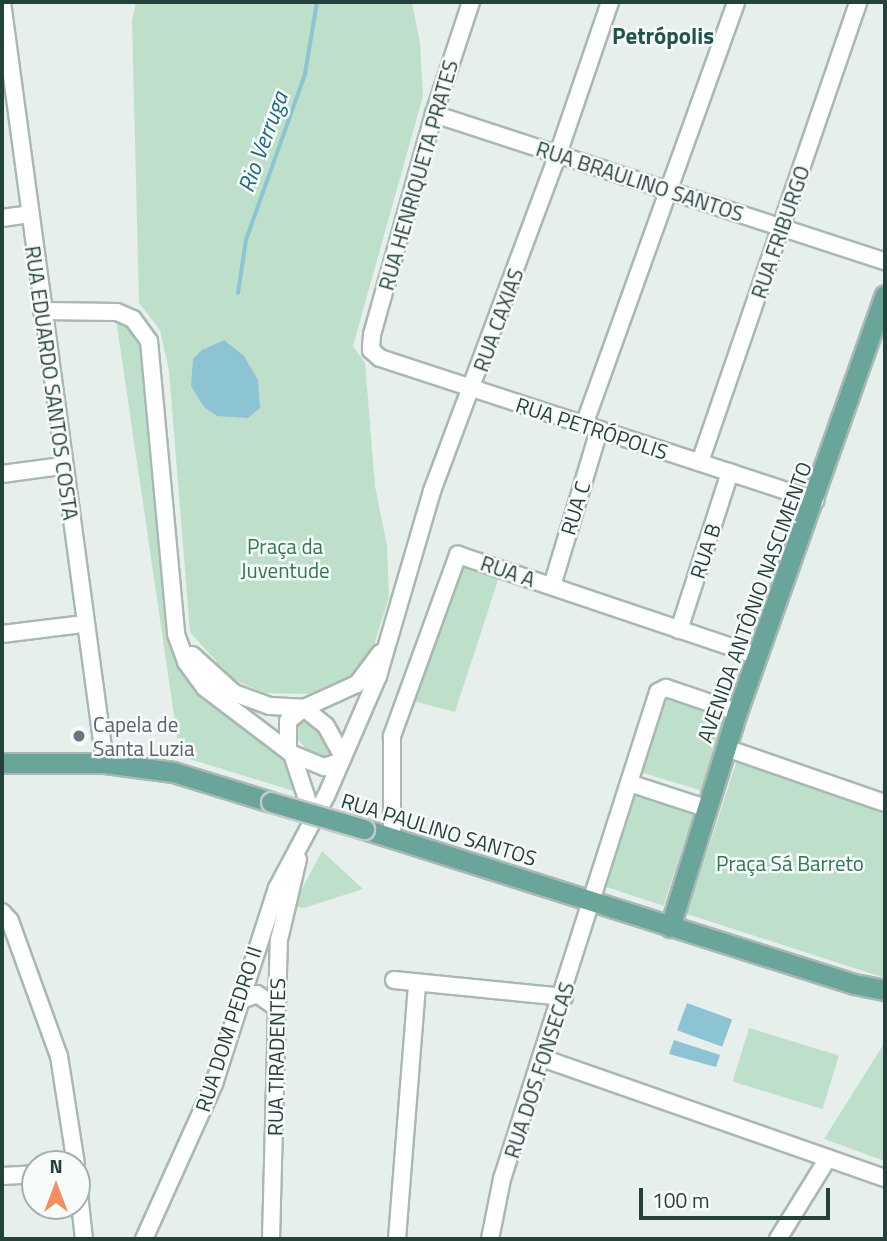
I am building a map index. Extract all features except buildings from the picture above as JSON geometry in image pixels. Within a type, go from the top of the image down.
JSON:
[{"type":"main road","name":"AVENIDA ANTÔNIO NASCIMENTO","points":[[670,927],[737,712],[815,500],[885,295]]},
{"type":"main road","name":"RUA PAULINO SANTOS","points":[[2,763],[106,763],[195,777],[854,984],[885,990]]},
{"type":"main road","name":"RUA PAULINO SANTOS","points":[[854,984],[885,1000]]},
{"type":"street","name":"RUA EDUARDO SANTOS COSTA","points":[[2,2],[62,466],[106,763]]},
{"type":"street","name":"RUA HENRIQUETA PRATES","points":[[371,350],[372,334],[434,114],[471,2]]},
{"type":"street","name":"RUA CAXIAS","points":[[389,639],[432,491],[473,389],[610,2]]},
{"type":"street","name":"RUA C","points":[[552,586],[592,427],[667,190],[736,2]]},
{"type":"street","name":"RUA FRIBURGO","points":[[700,463],[858,2]]},
{"type":"street","name":"RUA BRAULINO SANTOS","points":[[434,114],[885,261]]},
{"type":"street","points":[[2,218],[30,214]]},
{"type":"street","points":[[42,311],[117,313],[133,319],[149,341],[157,385],[164,545],[176,634],[186,662],[205,688],[290,752],[324,767],[342,759],[326,726],[304,708],[270,706],[233,693],[200,666],[176,634]]},
{"type":"street","name":"RUA PETRÓPOLIS","points":[[371,350],[380,358],[815,500]]},
{"type":"street","points":[[2,474],[62,466]]},
{"type":"street","name":"RUA B","points":[[679,630],[730,472]]},
{"type":"street","name":"RUA A","points":[[391,837],[392,736],[457,555],[758,656]]},
{"type":"street","points":[[2,634],[84,624]]},
{"type":"street","points":[[314,820],[290,752],[286,723],[304,708],[357,684],[389,639]]},
{"type":"street","name":"RUA DOM PEDRO II","points":[[144,1239],[214,1084],[277,888],[314,820],[342,759],[389,639]]},
{"type":"street","points":[[592,901],[661,688],[737,712]]},
{"type":"street","points":[[726,748],[885,803]]},
{"type":"street","points":[[629,783],[706,808]]},
{"type":"street","name":"RUA TIRADENTES","points":[[271,1239],[279,940],[304,837]]},
{"type":"street","name":"RUA DOS FONSECAS","points":[[490,1239],[502,1179],[564,997],[592,901]]},
{"type":"street","points":[[2,912],[10,921],[60,1056],[74,1150]]},
{"type":"street","points":[[394,980],[564,997]]},
{"type":"street","points":[[397,1239],[417,983]]},
{"type":"street","points":[[239,1001],[257,994],[277,1008]]},
{"type":"street","points":[[542,1058],[885,1178]]},
{"type":"street","points":[[778,1239],[828,1158]]},
{"type":"street","points":[[2,1176],[21,1175]]},
{"type":"street","points":[[82,1220],[84,1239]]},
{"type":"green space","name":"Praça da Juventude","points":[[136,2],[412,2],[420,43],[423,96],[353,346],[365,363],[375,486],[387,546],[389,597],[369,661],[354,678],[312,694],[264,693],[232,679],[190,632],[169,371],[160,330],[139,303],[132,20]]},
{"type":"green space","points":[[116,319],[142,341],[164,584],[178,654],[282,748],[303,794],[180,756]]},
{"type":"green space","points":[[464,562],[501,571],[455,712],[413,701]]},
{"type":"green space","name":"Praça Sá Barreto","points":[[662,698],[726,718],[704,791],[639,772]]},
{"type":"green space","points":[[307,712],[337,752],[330,758],[314,758],[290,730]]},
{"type":"green space","name":"Praça Sá Barreto","points":[[737,760],[885,811],[885,978],[687,914]]},
{"type":"green space","name":"Praça Sá Barreto","points":[[634,793],[694,812],[664,906],[604,886]]},
{"type":"green space","points":[[322,851],[363,889],[304,908],[293,906]]},
{"type":"green space","points":[[749,1028],[839,1055],[823,1109],[733,1082]]},
{"type":"green space","points":[[885,1042],[885,1161],[824,1139]]},
{"type":"water","points":[[224,340],[244,356],[258,380],[260,408],[248,418],[217,416],[204,407],[191,386],[193,359],[202,350]]},
{"type":"water","points":[[687,1003],[732,1019],[722,1047],[677,1030]]},
{"type":"water","points":[[674,1040],[720,1055],[716,1067],[669,1054]]},
{"type":"waterway","name":"Rio Verruga","points":[[238,293],[246,240],[305,74],[317,2]]},
{"type":"place","name":"Capela de Santa Luzia","points":[[79,736]]},
{"type":"district","name":"Petrópolis","points":[[663,36]]}]
